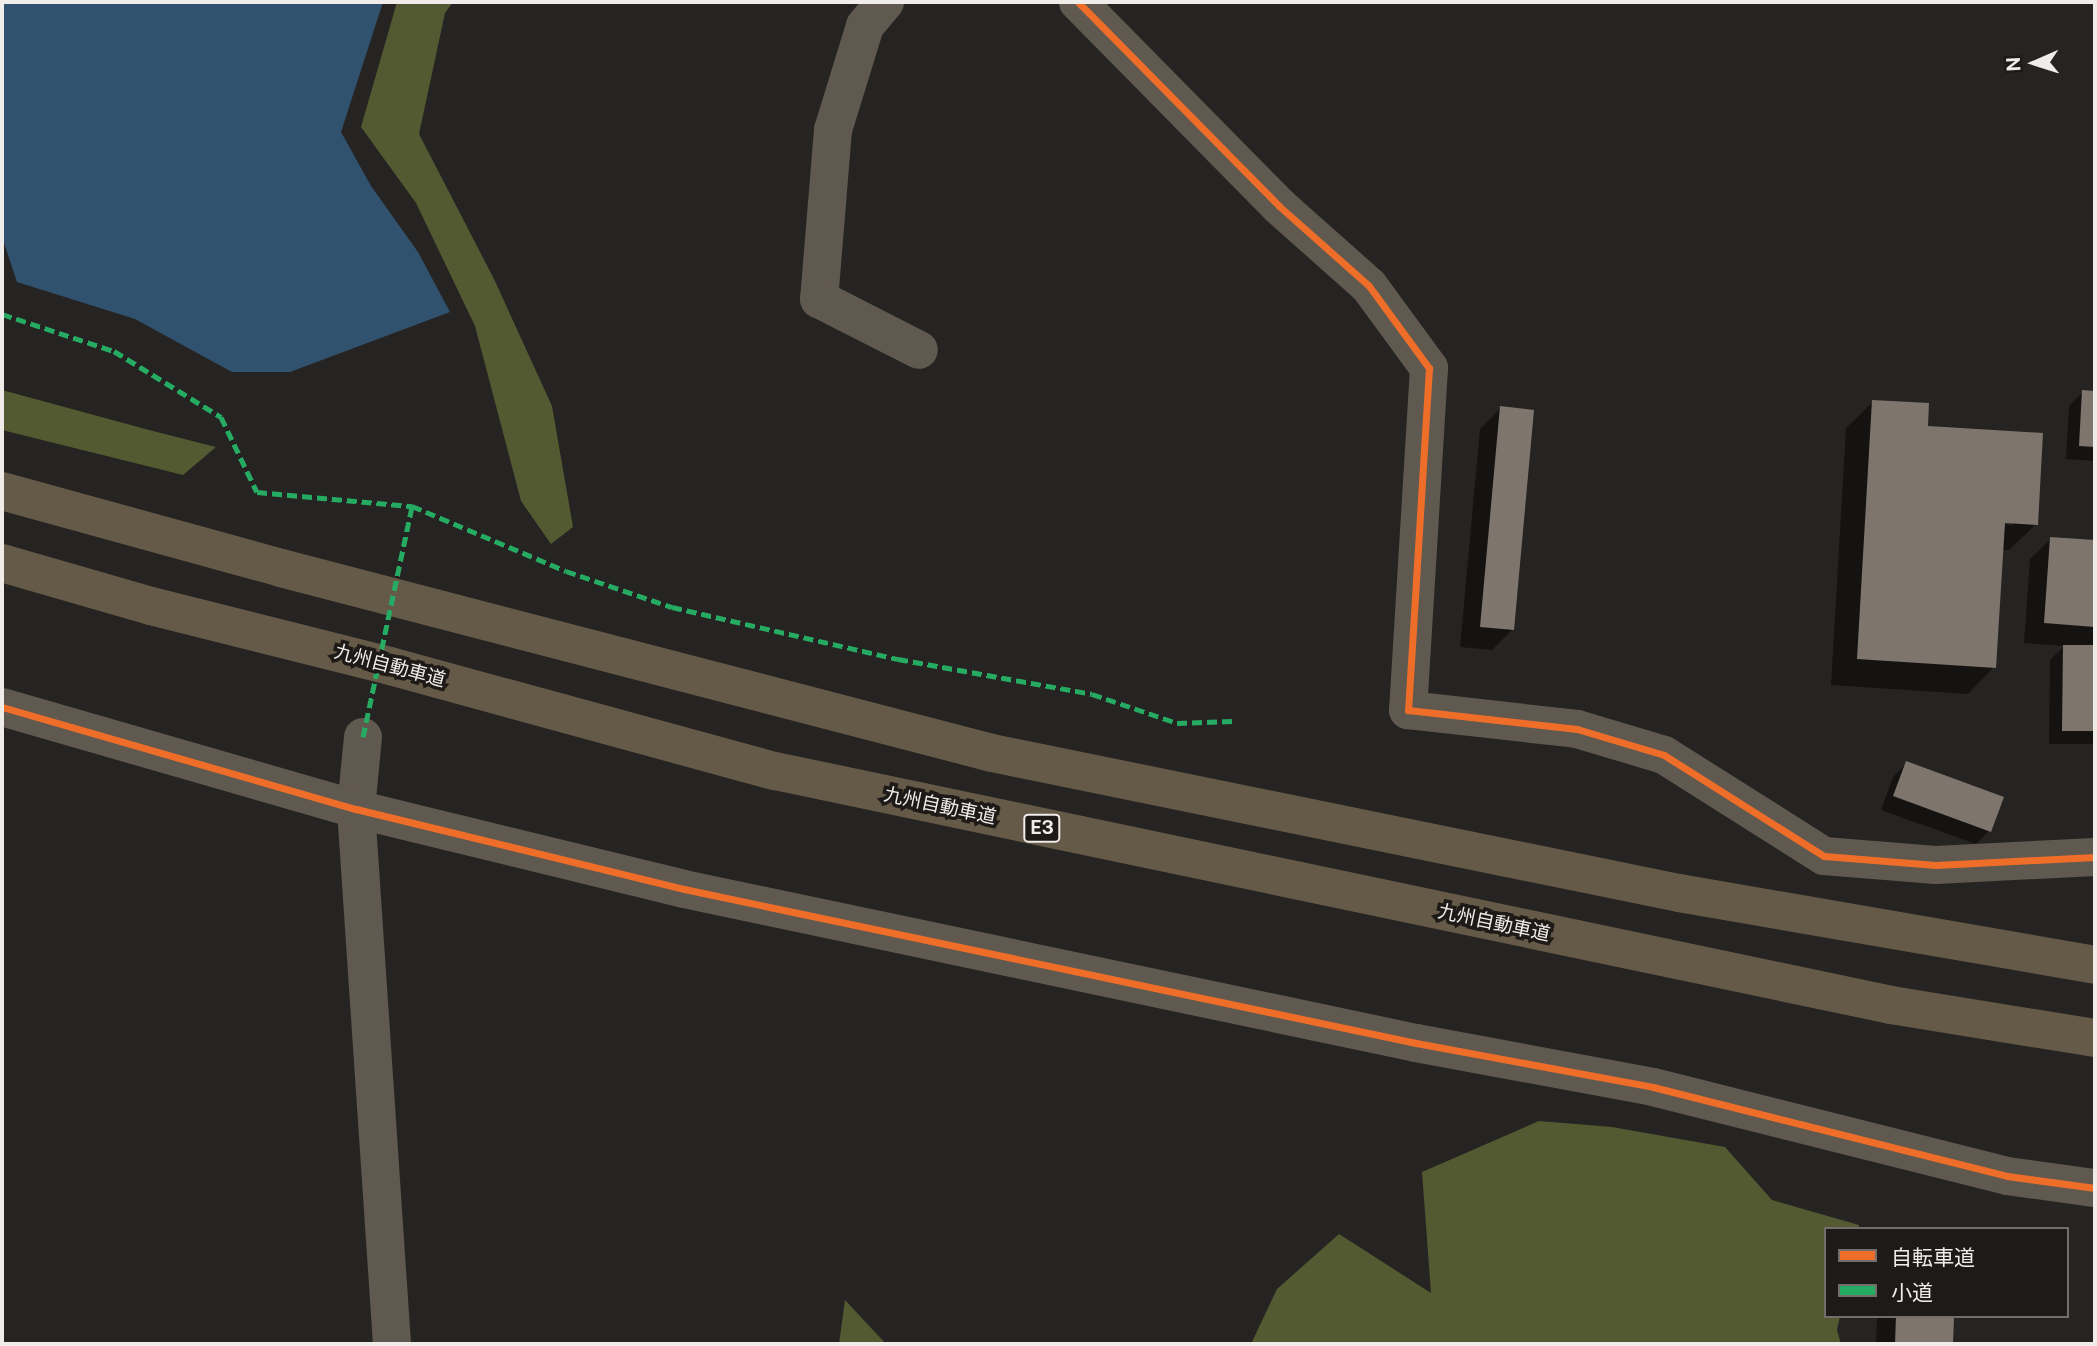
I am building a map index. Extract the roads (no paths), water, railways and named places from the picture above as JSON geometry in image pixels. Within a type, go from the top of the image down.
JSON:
[{"type":"highway","points":[[2,491],[281,568],[992,753],[1652,888],[2095,965]]},
{"type":"highway","name":"九州自動車道","points":[[2,563],[775,771],[1891,1005],[2095,1038]]},
{"type":"street","points":[[885,2],[865,26],[833,130],[819,299],[919,350]]},
{"type":"street","points":[[1078,2],[1279,206],[1369,286],[1429,368],[1408,710],[1577,729],[1664,755],[1824,856],[1936,865],[2095,857]]},
{"type":"street","points":[[2,706],[356,809],[684,889],[1416,1043],[1653,1087],[2007,1176],[2095,1188]]},
{"type":"street","points":[[363,737],[356,809],[392,1344]]},
{"type":"water","points":[[2,2],[383,2],[341,132],[371,186],[418,252],[450,312],[290,372],[232,372],[135,319],[17,282],[2,237]]}]
